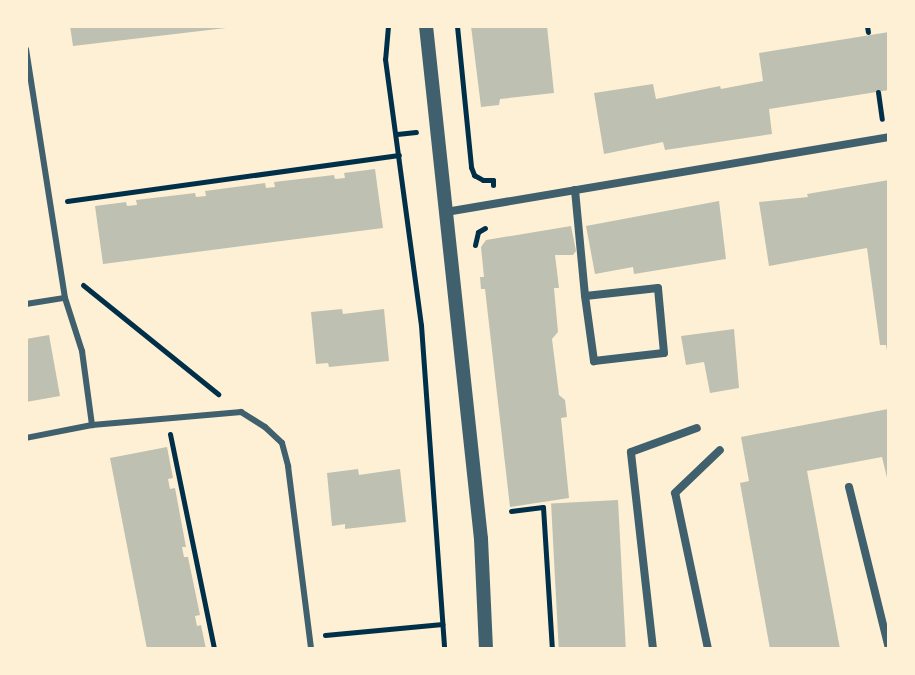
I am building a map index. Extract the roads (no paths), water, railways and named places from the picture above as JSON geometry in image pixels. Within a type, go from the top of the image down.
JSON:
[{"type":"street","points":[[426,26],[479,523],[486,649]]},
{"type":"street","points":[[446,212],[889,137]]},
{"type":"street","points":[[575,190],[585,296],[594,361],[664,353],[658,288],[585,296]]},
{"type":"street","points":[[653,649],[631,452],[697,428]]},
{"type":"street","points":[[708,649],[675,493],[720,450]]},
{"type":"street","points":[[849,487],[889,649]]},
{"type":"lane","points":[[26,49],[65,298],[82,351],[92,425]]},
{"type":"lane","points":[[26,304],[65,298]]},
{"type":"lane","points":[[26,438],[92,425],[241,412],[265,427],[282,443],[285,454],[311,649]]}]
